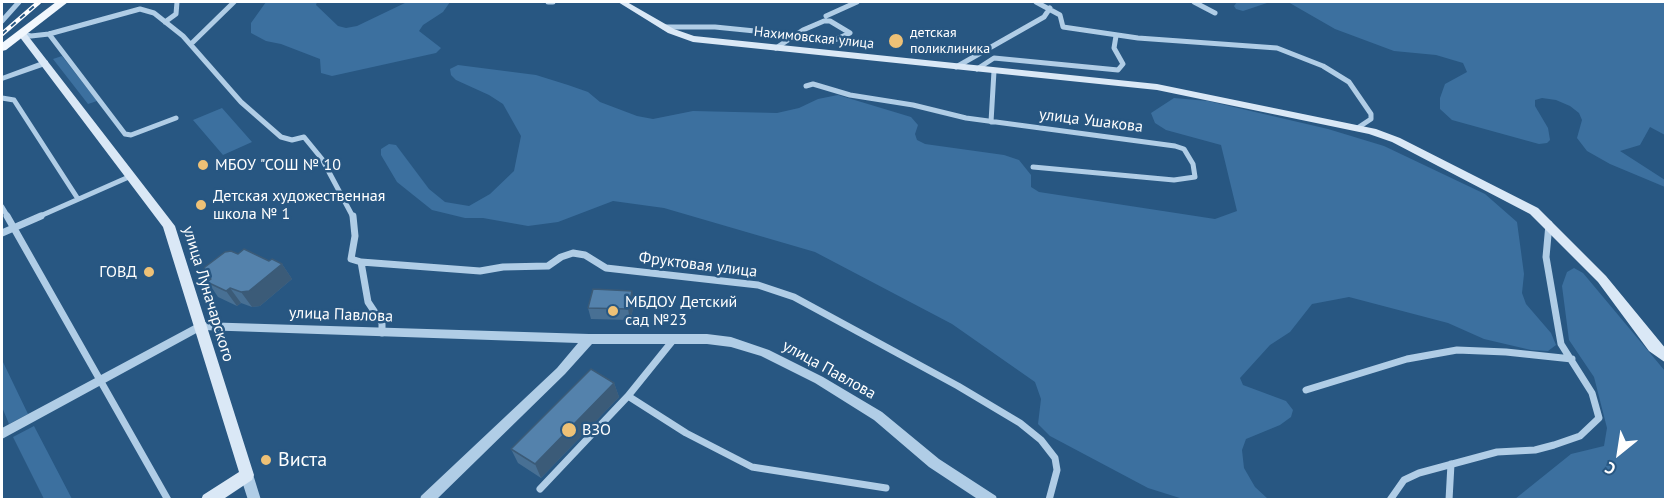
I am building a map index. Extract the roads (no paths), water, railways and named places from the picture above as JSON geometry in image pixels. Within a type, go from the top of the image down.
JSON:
[{"type":"main road","points":[[2,48],[62,2]]},
{"type":"main road","name":"Нахимовская улица","points":[[622,2],[664,27],[693,39],[1157,87],[1359,127],[1396,140],[1503,192],[1534,211],[1602,279],[1665,358]]},
{"type":"main road","name":"улица Луначарского","points":[[22,34],[169,226],[247,475]]},
{"type":"main road","points":[[208,500],[247,475]]},
{"type":"street","points":[[2,21],[19,2]]},
{"type":"street","points":[[165,22],[176,14],[177,2]]},
{"type":"street","points":[[191,44],[234,2]]},
{"type":"street","points":[[826,16],[857,2]]},
{"type":"street","points":[[1036,2],[1059,15],[1060,25],[1063,27],[1116,36],[1199,42],[1235,42],[1276,48],[1323,66],[1349,82],[1371,116],[1371,119],[1359,127]]},
{"type":"street","points":[[1194,2],[1215,13]]},
{"type":"street","points":[[956,67],[1044,17],[1050,8]]},
{"type":"street","points":[[22,34],[31,36],[49,34],[140,9],[154,13],[191,44],[241,102],[281,137],[292,140],[304,137],[322,159],[353,213],[355,236],[351,260],[361,262],[368,302],[382,323],[382,334]]},
{"type":"street","points":[[776,48],[803,30],[824,21],[830,21],[850,33],[828,43]]},
{"type":"street","points":[[664,27],[715,27],[784,34]]},
{"type":"street","points":[[49,34],[125,134],[138,133],[176,118]]},
{"type":"street","points":[[977,69],[994,58],[1118,70],[1123,64],[1114,48],[1116,36]]},
{"type":"street","points":[[2,79],[45,63]]},
{"type":"street","points":[[991,122],[994,71]]},
{"type":"street","name":"улица Ушакова","points":[[806,86],[813,84],[850,95],[991,122],[1176,146],[1184,149],[1193,164],[1195,177],[1174,180],[1033,167]]},
{"type":"street","points":[[2,98],[14,100],[78,199]]},
{"type":"street","points":[[2,233],[132,176]]},
{"type":"street","points":[[2,207],[168,500]]},
{"type":"street","points":[[1390,500],[1404,480],[1497,452],[1535,450],[1580,436],[1599,418],[1592,393],[1561,344],[1546,257],[1549,224]]},
{"type":"street","name":"Фруктовая улица","points":[[361,262],[480,272],[503,267],[548,266],[561,257],[573,253],[585,255],[606,268],[758,285],[794,297],[958,386],[1020,423],[1041,440],[1055,458],[1057,470],[1049,500]]},
{"type":"street","points":[[2,434],[200,326]]},
{"type":"street","name":"улица Павлова","points":[[200,326],[382,334],[731,342],[795,367],[878,416],[934,463],[991,500]]},
{"type":"street","points":[[426,500],[561,371],[589,339]]},
{"type":"street","points":[[540,489],[628,396],[674,339]]},
{"type":"street","points":[[1306,390],[1407,359],[1457,350],[1506,352],[1572,359]]},
{"type":"street","points":[[628,396],[686,433],[752,467],[886,488]]},
{"type":"street","points":[[1449,500],[1451,465]]},
{"type":"street","name":"улица Луначарского","points":[[247,475],[255,500]]},
{"type":"railway","points":[[2,34],[39,2]]},
{"type":"place","name":"детская поликлиника","points":[[896,41]]},
{"type":"place","name":"МБОУ \"СОШ № 10","points":[[203,165]]},
{"type":"place","name":"Детская художественная школа № 1","points":[[201,205]]},
{"type":"place","name":"ГОВД","points":[[149,272]]},
{"type":"place","name":"МБДОУ Детский сад №23","points":[[613,311]]},
{"type":"place","name":"ВЗО","points":[[569,430]]},
{"type":"place","name":"Виста","points":[[266,460]]}]
